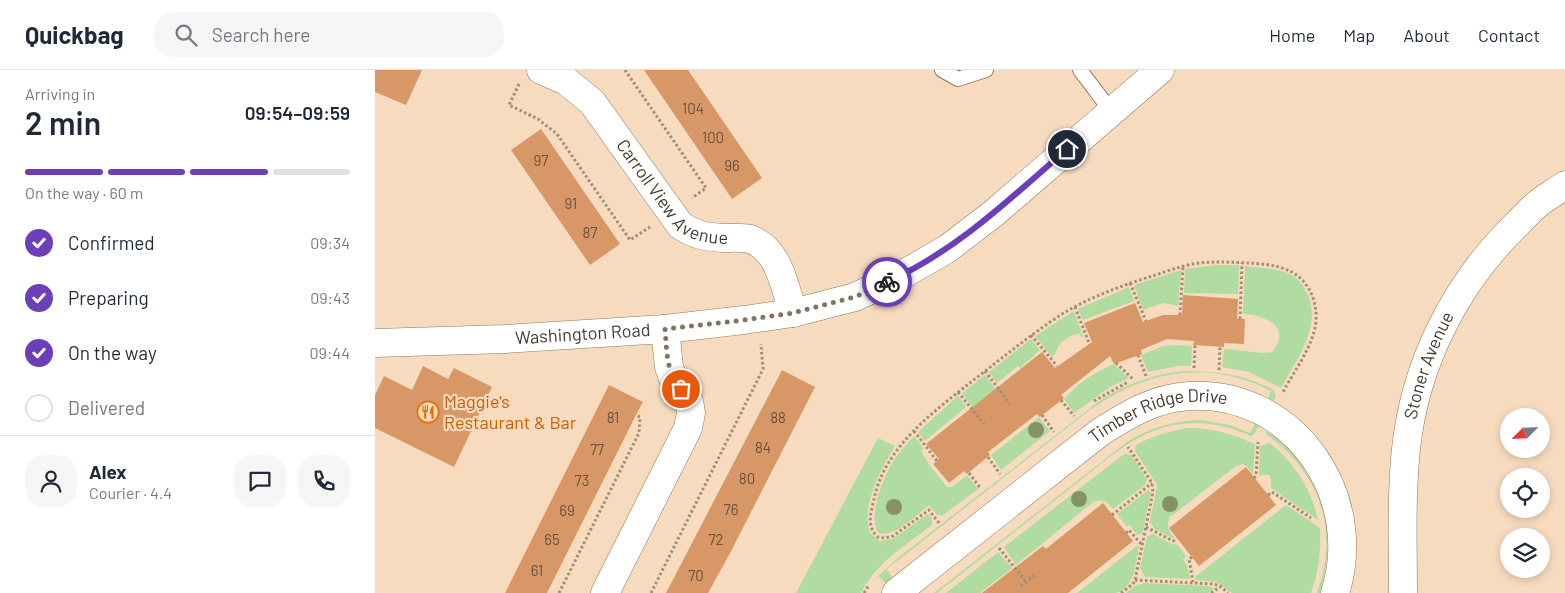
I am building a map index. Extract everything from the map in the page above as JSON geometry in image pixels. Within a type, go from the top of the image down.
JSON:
[{"type":"street","name":"Carroll View Avenue","points":[[541,70],[566,80],[592,102],[680,225],[689,232],[699,236],[748,239],[759,243],[767,250],[775,261],[793,313]]},
{"type":"street","name":"Washington Road","points":[[375,343],[505,339],[665,329],[793,313],[855,297],[900,276],[947,249],[994,213],[1160,70]]},
{"type":"street","name":"Stoner Avenue","points":[[1403,593],[1406,449],[1413,409],[1421,379],[1439,330],[1461,291],[1493,248],[1539,203],[1565,185]]},
{"type":"street","points":[[605,593],[688,428],[691,413],[689,401],[674,381],[669,367],[665,329]]},
{"type":"street","name":"Timber Ridge Drive","points":[[896,593],[1105,428],[1133,411],[1153,403],[1170,398],[1206,396],[1231,400],[1269,416],[1293,433],[1311,453],[1325,474],[1336,499],[1343,529],[1343,556],[1335,593]]},
{"type":"lane","points":[[943,70],[959,79],[985,70]]},
{"type":"lane","points":[[1080,70],[1111,111]]},
{"type":"path","points":[[625,70],[706,188],[700,192]]},
{"type":"path","points":[[514,95],[509,105],[538,119],[557,134],[631,240],[639,234]]},
{"type":"path","points":[[939,522],[929,510],[889,537],[878,537],[871,528],[873,505],[881,477],[899,447],[958,392],[1031,335],[1075,307],[1130,283],[1183,266],[1207,262],[1275,266],[1294,272],[1307,286],[1313,296],[1315,308],[1314,330],[1304,355],[1283,392]]},
{"type":"path","points":[[1240,319],[1242,263]]},
{"type":"path","points":[[1180,315],[1183,266]]},
{"type":"path","points":[[1130,283],[1146,321]]},
{"type":"path","points":[[1075,307],[1089,343]]},
{"type":"path","points":[[1031,335],[1057,366]]},
{"type":"path","points":[[1194,368],[1195,345]]},
{"type":"path","points":[[1219,370],[1220,347]]},
{"type":"path","points":[[651,593],[763,369],[761,351]]},
{"type":"path","points":[[1138,355],[1146,376]]},
{"type":"path","points":[[1116,364],[1134,380]]},
{"type":"path","points":[[985,371],[1010,404]]},
{"type":"path","points":[[958,392],[984,424]]},
{"type":"path","points":[[1061,400],[1074,416]]},
{"type":"path","points":[[559,593],[639,433],[640,417],[636,415]]},
{"type":"path","points":[[1042,415],[1054,432]]},
{"type":"path","points":[[914,431],[937,461]]},
{"type":"path","points":[[1254,478],[1256,476],[1258,439],[1264,440]]},
{"type":"path","points":[[1123,451],[1135,443]]},
{"type":"path","points":[[1121,593],[1133,584],[1135,580],[1153,492],[1153,483],[1128,447]]},
{"type":"path","points":[[988,457],[1000,474]]},
{"type":"path","points":[[969,473],[981,489]]},
{"type":"path","points":[[1112,515],[1153,483]]},
{"type":"path","points":[[1268,495],[1272,492],[1315,521]]},
{"type":"path","points":[[1145,527],[1173,542],[1177,538]]},
{"type":"path","points":[[1126,533],[1129,530],[1142,546]]},
{"type":"path","points":[[991,554],[1007,542]]},
{"type":"path","points":[[999,548],[1026,582]]},
{"type":"path","points":[[1192,557],[1189,559],[1193,582]]},
{"type":"path","points":[[1021,586],[1034,575]]},
{"type":"path","points":[[1135,580],[1214,584],[1220,586],[1228,593]]},
{"type":"path","points":[[1211,593],[1220,586]]},
{"type":"green space","points":[[1217,265],[1239,265],[1238,294],[1184,293],[1185,269]]},
{"type":"green space","points":[[1245,266],[1277,270],[1293,276],[1303,285],[1311,303],[1312,316],[1306,341],[1281,388],[1249,372],[1222,367],[1224,349],[1263,353],[1272,352],[1278,343],[1278,329],[1274,324],[1260,317],[1243,314]]},
{"type":"green space","points":[[1181,270],[1178,306],[1163,303],[1143,310],[1134,285]]},
{"type":"green space","points":[[1129,287],[1134,301],[1083,320],[1078,309]]},
{"type":"green space","points":[[1074,311],[1083,337],[1079,333],[1064,340],[1052,357],[1035,336]]},
{"type":"green space","points":[[1031,339],[1040,350],[1020,368],[1018,366],[997,383],[989,372]]},
{"type":"green space","points":[[1163,346],[1192,346],[1191,366],[1178,366],[1148,372],[1141,355]]},
{"type":"green space","points":[[1113,364],[1129,378],[1110,387],[1074,413],[1064,399],[1078,385],[1092,375]]},
{"type":"green space","points":[[1185,371],[1221,373],[1252,380],[1274,390],[1276,397],[1272,402],[1268,399],[1271,391],[1246,381],[1221,374],[1197,372],[1173,374],[1127,389],[1104,401],[1082,416],[887,569],[892,577],[886,583],[878,576],[898,558],[1098,402],[1118,390],[1140,381]]},
{"type":"green space","points":[[985,375],[1002,398],[979,416],[962,393]]},
{"type":"green space","points":[[958,396],[966,407],[925,441],[918,432]]},
{"type":"green space","points":[[1039,417],[1050,431],[1001,470],[991,455]]},
{"type":"green space","points":[[1202,420],[1230,425],[1250,433],[1255,424],[1258,426],[1255,433],[1251,436],[1233,429],[1197,423],[1164,427],[1147,433],[1115,453],[937,593],[934,593],[1127,442],[1144,432],[1163,426]]},
{"type":"green space","points":[[1188,428],[1222,432],[1255,444],[1253,474],[1247,466],[1242,464],[1236,466],[1170,517],[1168,528],[1173,538],[1155,529],[1150,522],[1157,485],[1135,451],[1136,445],[1149,439],[1168,432]]},
{"type":"green space","points":[[1267,432],[1286,447],[1302,464],[1314,483],[1322,503],[1326,524],[1327,546],[1325,569],[1320,593],[1317,593],[1324,569],[1326,546],[1325,524],[1320,504],[1312,484],[1300,466],[1265,433]]},
{"type":"green space","points":[[914,436],[924,449],[921,451],[930,466],[947,487],[952,487],[967,475],[978,489],[942,516],[937,515],[929,505],[900,528],[880,534],[876,528],[875,511],[880,491],[892,463]]},
{"type":"green space","points":[[878,438],[895,446],[879,476],[870,501],[868,524],[871,534],[880,541],[893,539],[928,514],[932,519],[932,525],[883,564],[867,582],[861,593],[796,593]]},
{"type":"green space","points":[[1270,443],[1287,459],[1301,477],[1311,497],[1318,520],[1271,488],[1269,475],[1259,477],[1260,446]]},
{"type":"green space","points":[[1124,454],[1131,455],[1147,480],[1145,485],[1113,509],[1105,502],[1093,502],[1016,565],[1004,547]]},
{"type":"green space","points":[[1148,490],[1151,492],[1142,535],[1136,534],[1130,525],[1127,527],[1117,514]]},
{"type":"green space","points":[[1286,505],[1320,528],[1319,561],[1311,593],[1232,593],[1217,582],[1196,580],[1195,577]]},
{"type":"green space","points":[[1153,534],[1174,545],[1176,543],[1186,556],[1183,559],[1187,565],[1190,579],[1145,577],[1140,568],[1147,536]]},
{"type":"green space","points":[[1138,545],[1134,574],[1127,586],[1122,590],[1116,593],[1077,593]]},
{"type":"green space","points":[[998,552],[1012,568],[980,593],[946,593]]},
{"type":"green space","points":[[1144,583],[1215,588],[1208,593],[1126,593],[1135,586]]},
{"type":"building","points":[[375,70],[422,70],[406,105],[375,92]]},
{"type":"building","points":[[644,70],[688,70],[762,178],[732,199]]},
{"type":"building","points":[[541,129],[620,244],[590,265],[511,150]]},
{"type":"building","points":[[1183,295],[1238,299],[1237,319],[1245,319],[1244,344],[1224,343],[1224,347],[1193,345],[1194,341],[1167,339],[1141,350],[1142,354],[1114,364],[1110,356],[1061,395],[1064,398],[1040,417],[1037,414],[988,452],[990,455],[967,474],[964,471],[949,483],[933,464],[939,459],[926,444],[1042,352],[1055,368],[1092,342],[1084,323],[1135,303],[1143,322],[1163,315],[1182,315]]},
{"type":"building","name":"Maggie's Restaurant & Bar","points":[[423,366],[448,379],[454,368],[492,387],[454,467],[375,428],[375,395],[384,376],[412,390]]},
{"type":"building","points":[[782,370],[815,387],[728,557],[708,593],[666,593]]},
{"type":"building","points":[[609,385],[643,402],[547,593],[505,593]]},
{"type":"building","points":[[1246,467],[1276,505],[1199,566],[1169,528]]},
{"type":"building","points":[[1103,503],[1133,541],[1068,593],[982,593],[1043,546],[1046,549]]},
{"type":"way so far","points":[[681,389],[674,381],[669,367],[665,329],[793,313],[855,297],[887,282]]},
{"type":"place","name":"Maggie's Restaurant & Bar","points":[[428,412]]},
{"type":"route","points":[[887,282],[947,249],[994,213],[1067,149]]}]
